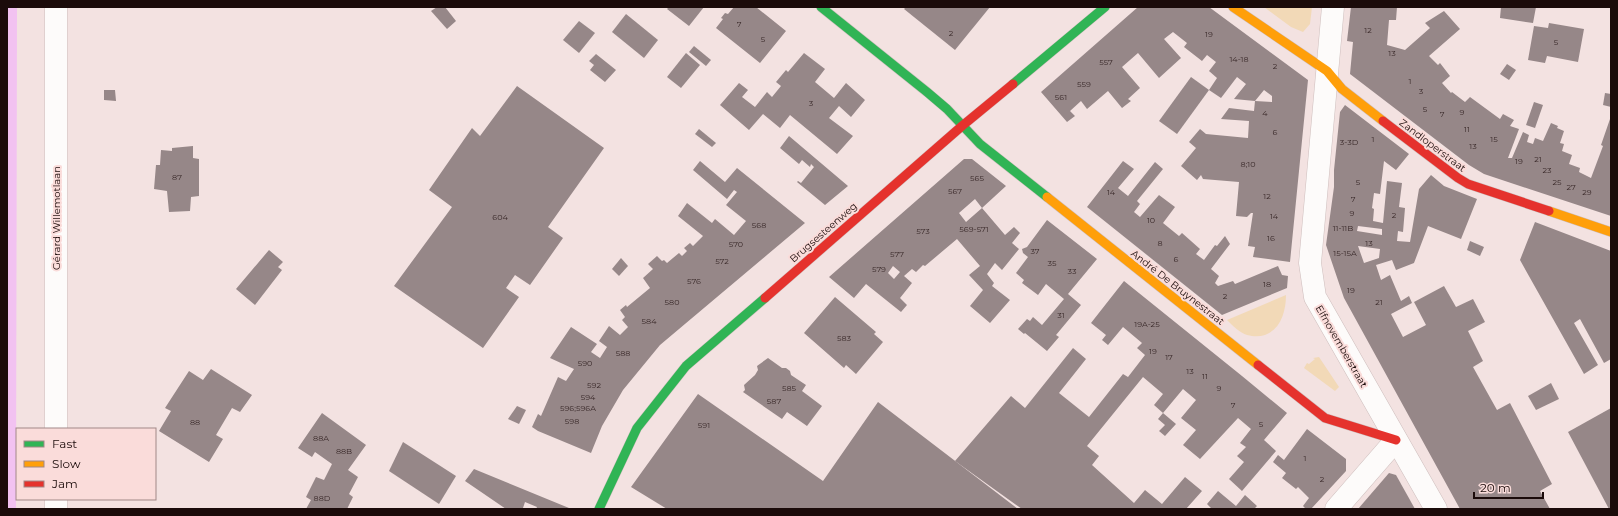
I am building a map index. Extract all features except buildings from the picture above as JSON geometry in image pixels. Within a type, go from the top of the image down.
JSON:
[{"type":"street","name":"Gérard Willemotlaan","points":[[56,7],[56,428]]},
{"type":"street","name":"André De Bruynestraat","points":[[821,7],[928,92],[947,109],[980,144],[1325,418],[1396,440]]},
{"type":"street","name":"Brugsesteenweg","points":[[598,509],[636,428],[686,366],[962,126],[1105,7]]},
{"type":"street","name":"Zandloperstraat","points":[[1233,7],[1327,71],[1342,89],[1458,178],[1468,184],[1611,232]]},
{"type":"street","name":"Elfnovemberstraat","points":[[1333,7],[1310,263],[1315,297],[1436,509]]},
{"type":"street","points":[[1336,509],[1396,440]]},
{"type":"shaded area","points":[[7,7],[17,7],[16,509],[7,509]]},
{"type":"shaded area","points":[[1264,7],[1312,7],[1310,24],[1303,32],[1291,27]]},
{"type":"shaded area","points":[[1286,295],[1284,312],[1281,320],[1272,331],[1265,335],[1257,336],[1244,334],[1236,329],[1227,320]]},
{"type":"shaded area","points":[[1319,357],[1339,387],[1335,391],[1304,368],[1307,363],[1309,364],[1315,359],[1313,358]]},
{"type":"traffic: fast","points":[[821,7],[927,92],[947,109],[980,144],[1047,197]]},
{"type":"traffic: fast","points":[[1013,84],[1105,7]]},
{"type":"traffic: fast","points":[[599,509],[637,428],[686,366],[765,298]]},
{"type":"traffic: slow","points":[[1233,7],[1327,71],[1342,89],[1383,121]]},
{"type":"traffic: slow","points":[[1047,197],[1258,365]]},
{"type":"traffic: slow","points":[[1549,211],[1611,232]]},
{"type":"traffic: jam","points":[[765,298],[962,126],[1013,84]]},
{"type":"traffic: jam","points":[[1383,121],[1468,184],[1549,211]]},
{"type":"traffic: jam","points":[[1258,365],[1325,418],[1396,440]]}]
